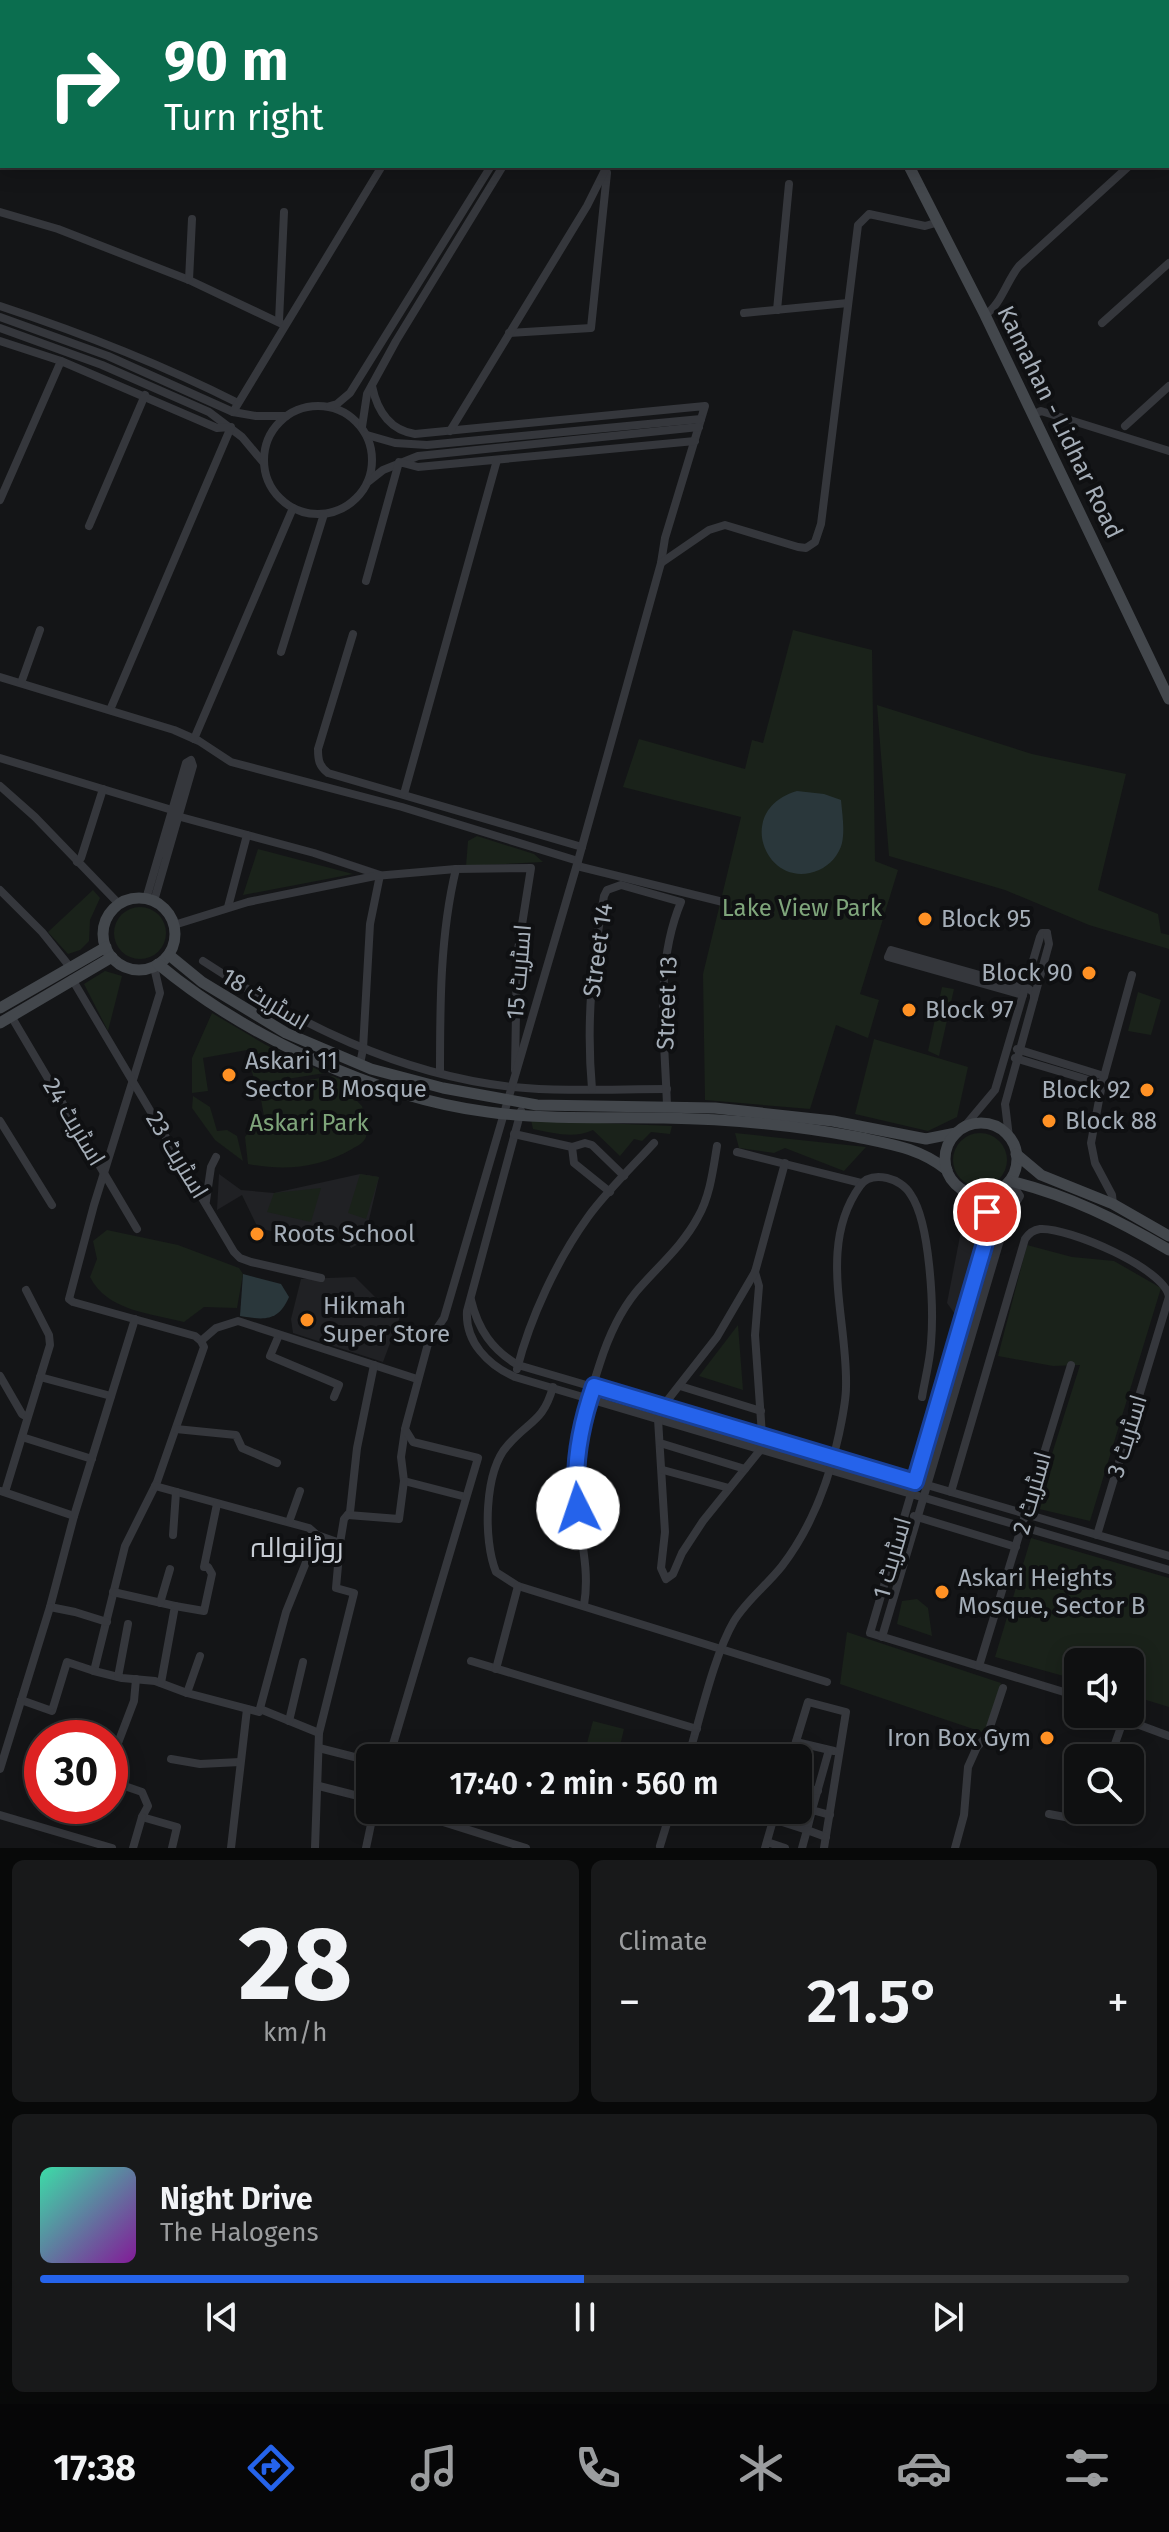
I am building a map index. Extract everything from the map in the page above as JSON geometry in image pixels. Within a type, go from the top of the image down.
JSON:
[{"type":"street","points":[[233,412],[281,323],[381,168]]},
{"type":"street","points":[[329,407],[350,393],[490,168]]},
{"type":"street","points":[[502,168],[372,386],[364,405],[364,431],[372,450],[372,466],[368,481],[355,500],[346,507],[324,514],[303,512],[293,508],[272,489],[264,463],[264,452],[272,432],[286,416],[314,405],[341,411],[364,431],[395,443],[427,445],[700,423]]},
{"type":"street","points":[[450,431],[606,168]]},
{"type":"street","points":[[509,333],[591,328],[607,168]]},
{"type":"street","name":"Kamahan - Lidhar Road","points":[[910,168],[985,315],[1169,699]]},
{"type":"street","points":[[985,315],[993,309],[1019,266],[1127,168]]},
{"type":"street","points":[[777,310],[789,184]]},
{"type":"street","points":[[0,212],[58,229],[189,280],[281,323]]},
{"type":"street","points":[[281,323],[284,212]]},
{"type":"street","points":[[661,563],[709,530],[725,525],[798,547],[806,548],[815,542],[822,514],[858,225],[864,216],[878,215],[929,226],[939,222]]},
{"type":"street","points":[[189,280],[192,219]]},
{"type":"street","points":[[1102,323],[1169,263]]},
{"type":"street","points":[[744,313],[848,303]]},
{"type":"street","points":[[0,306],[150,361],[238,403]]},
{"type":"street","points":[[0,317],[108,356],[233,412],[286,416]]},
{"type":"street","points":[[0,328],[147,384],[209,412],[252,446],[264,463]]},
{"type":"street","points":[[0,341],[61,361],[217,428],[231,427]]},
{"type":"street","points":[[0,500],[61,361]]},
{"type":"street","points":[[348,1515],[399,1519],[404,1481],[401,1457],[417,1379],[429,1340],[444,1318],[514,1082],[578,863],[661,563],[665,538],[705,406],[415,434],[404,433],[393,426],[380,411],[372,386]]},
{"type":"street","points":[[1125,426],[1169,386]]},
{"type":"street","points":[[1160,394],[1169,400]]},
{"type":"street","points":[[89,526],[145,395]]},
{"type":"street","points":[[1032,415],[1041,411],[1169,451]]},
{"type":"street","points":[[368,481],[399,462],[418,456],[700,423]]},
{"type":"street","points":[[110,710],[231,427]]},
{"type":"street","points":[[399,462],[418,467],[695,441]]},
{"type":"street","points":[[404,794],[497,460]]},
{"type":"street","points":[[366,581],[399,462]]},
{"type":"street","points":[[194,739],[293,508]]},
{"type":"street","points":[[281,652],[324,514]]},
{"type":"street","points":[[21,683],[40,630]]},
{"type":"street","points":[[353,634],[318,749],[319,762],[328,773],[582,847]]},
{"type":"street","points":[[0,677],[194,739],[231,762],[402,807],[578,863],[723,902]]},
{"type":"street","points":[[0,758],[380,875]]},
{"type":"street","points":[[150,900],[186,763],[191,760],[193,766],[174,813]]},
{"type":"street","points":[[0,786],[35,817],[119,904]]},
{"type":"street","points":[[77,862],[81,858],[103,789]]},
{"type":"street","points":[[228,907],[247,835]]},
{"type":"street","name":"اسٹریٹ 15","points":[[456,869],[531,868],[517,956],[514,1082]]},
{"type":"street","points":[[174,925],[228,907],[380,875],[456,869],[450,894],[442,969],[440,1072]]},
{"type":"street","points":[[360,1064],[370,924],[380,875]]},
{"type":"street","name":"Street 14","points":[[592,1089],[588,1039],[593,956],[604,896],[607,890],[621,885],[681,902]]},
{"type":"street","name":"اسٹریٹ 23","points":[[0,890],[42,932],[71,973],[240,1258],[321,1278]]},
{"type":"street","points":[[132,899],[150,900],[167,911],[174,925],[175,940],[169,955],[156,966],[131,969],[121,965],[109,952],[104,928],[119,904],[132,899]]},
{"type":"street","name":"Street 13","points":[[667,1106],[664,983],[670,938],[681,902]]},
{"type":"street","points":[[156,966],[270,1039],[359,1078],[420,1098],[520,1116],[702,1119],[783,1126],[902,1146],[922,1152],[947,1170],[963,1191],[980,1195],[997,1192],[1010,1181],[1016,1168],[1016,1154],[1009,1137],[1005,1108],[1049,944],[1047,933],[1042,933],[1040,937],[995,1090],[946,1150],[947,1170]]},
{"type":"street","points":[[952,972],[891,950],[888,957],[1034,993],[1034,998]]},
{"type":"street","points":[[0,1023],[4,1006],[109,952]]},
{"type":"street","points":[[169,955],[202,982],[286,1033],[360,1064],[443,1088],[523,1103],[667,1106],[776,1114],[833,1121],[926,1139],[988,1124],[1009,1137]]},
{"type":"street","name":"اسٹریٹ 18","points":[[203,961],[282,1011],[363,1049],[440,1072],[592,1089],[667,1089]]},
{"type":"street","points":[[94,1671],[125,1546],[155,1486],[204,1347],[195,1336],[69,1299],[160,993],[156,966]]},
{"type":"street","points":[[1113,1204],[1112,1195],[1095,1163],[1091,1143],[1103,1080],[1132,975]]},
{"type":"street","name":"اسٹریٹ 24","points":[[4,1006],[137,1229]]},
{"type":"street","points":[[1008,1050],[1103,1080]]},
{"type":"street","points":[[523,1103],[466,1322],[474,1342],[491,1363],[515,1377],[1169,1570]]},
{"type":"street","points":[[0,1121],[52,1205]]},
{"type":"street","points":[[514,1134],[572,1147],[585,1143],[592,1145],[624,1176]]},
{"type":"street","points":[[515,1377],[549,1283],[569,1245],[589,1216],[654,1143]]},
{"type":"street","points":[[584,1605],[587,1582],[575,1467],[590,1398],[617,1320],[635,1294],[681,1245],[699,1215],[710,1184],[717,1146]]},
{"type":"street","points":[[572,1147],[574,1163],[610,1192]]},
{"type":"street","points":[[737,1152],[861,1183]]},
{"type":"street","points":[[1016,1154],[1041,1175],[1113,1204],[1169,1236]]},
{"type":"street","points":[[206,1202],[211,1167],[216,1157]]},
{"type":"street","points":[[663,1406],[717,1337],[755,1272],[785,1163]]},
{"type":"street","points":[[692,1744],[734,1621],[783,1565],[803,1535],[818,1504],[833,1458],[846,1387],[837,1262],[841,1231],[861,1183],[870,1178],[892,1179],[912,1195],[923,1234],[932,1307],[931,1345],[922,1397]]},
{"type":"street","points":[[1010,1181],[1072,1199],[1169,1250]]},
{"type":"street","name":"اسٹریٹ 1","points":[[882,1637],[1006,1220],[1020,1196],[1010,1181]]},
{"type":"street","name":"اسٹریٹ 1","points":[[980,1195],[987,1212],[989,1229],[870,1633],[1064,1692]]},
{"type":"street","points":[[951,1492],[1022,1247],[1029,1234],[1044,1229],[1102,1245],[1161,1280],[1168,1291]]},
{"type":"street","points":[[755,1272],[759,1286],[755,1335],[762,1435]]},
{"type":"street","points":[[26,1290],[49,1335],[50,1345],[2,1491],[74,1516]]},
{"type":"street","name":"اسٹریٹ 3","points":[[1097,1535],[1169,1297],[1168,1291]]},
{"type":"street","points":[[471,1299],[478,1325],[485,1335],[502,1356],[518,1365],[1169,1556]]},
{"type":"street","points":[[0,1769],[135,1319]]},
{"type":"street","points":[[201,1341],[216,1328],[238,1321],[417,1379]]},
{"type":"street","points":[[279,1335],[270,1356],[339,1385],[334,1397]]},
{"type":"street","points":[[315,1848],[319,1733],[354,1593],[336,1588],[340,1543],[344,1519],[348,1515],[357,1448],[374,1365]]},
{"type":"street","name":"اسٹریٹ 2","points":[[979,1666],[1071,1365]]},
{"type":"street","points":[[0,1376],[22,1414],[27,1417]]},
{"type":"street","points":[[40,1377],[111,1396]]},
{"type":"street","points":[[680,1386],[761,1411]]},
{"type":"street","points":[[553,1387],[542,1415],[516,1437],[498,1458],[488,1514],[491,1559],[496,1572],[518,1586],[827,1682]]},
{"type":"street","points":[[658,1419],[665,1532],[661,1568],[666,1579],[673,1574],[682,1553],[729,1488],[761,1449]]},
{"type":"street","points":[[176,1429],[236,1435],[242,1448],[277,1463]]},
{"type":"street","points":[[393,1744],[478,1458],[413,1442],[405,1429]]},
{"type":"street","points":[[22,1437],[92,1459]]},
{"type":"street","points":[[660,1443],[745,1469]]},
{"type":"street","points":[[663,1470],[729,1488]]},
{"type":"street","points":[[404,1481],[466,1497]]},
{"type":"street","points":[[155,1486],[309,1528],[317,1535],[340,1543]]},
{"type":"street","points":[[289,1522],[300,1491]]},
{"type":"street","points":[[173,1535],[176,1492]]},
{"type":"street","points":[[113,1592],[204,1611],[212,1574],[208,1567],[204,1567],[217,1504]]},
{"type":"street","points":[[905,1514],[1016,1547]]},
{"type":"street","points":[[21,1700],[52,1711],[67,1662],[118,1677],[161,1683],[259,1712],[286,1612],[317,1535]]},
{"type":"street","points":[[160,1603],[170,1569]]},
{"type":"street","points":[[496,1669],[518,1586]]},
{"type":"street","points":[[161,1683],[175,1606]]},
{"type":"street","points":[[50,1607],[107,1622]]},
{"type":"street","points":[[118,1677],[128,1624]]},
{"type":"street","points":[[187,1693],[200,1656]]},
{"type":"street","points":[[471,1661],[697,1729]]},
{"type":"street","points":[[289,1721],[303,1662]]},
{"type":"street","points":[[127,1720],[134,1701],[136,1679]]},
{"type":"street","points":[[955,1848],[964,1815],[968,1767],[977,1747],[987,1736],[1003,1688]]},
{"type":"street","points":[[824,1848],[830,1815],[840,1753],[846,1712],[808,1702],[796,1742],[840,1753]]},
{"type":"street","points":[[231,1848],[247,1709]]},
{"type":"street","points":[[260,1709],[319,1733]]},
{"type":"street","points":[[1115,1744],[1122,1724],[1134,1723],[1169,1736]]},
{"type":"street","points":[[319,1748],[356,1757]]},
{"type":"street","points":[[829,1750],[812,1810],[830,1815]]},
{"type":"street","points":[[171,1759],[200,1764],[240,1762]]},
{"type":"street","points":[[319,1786],[356,1795]]},
{"type":"street","points":[[128,1787],[142,1792],[148,1806],[133,1848]]},
{"type":"street","points":[[812,1789],[818,1791]]},
{"type":"street","points":[[1049,1814],[1064,1817]]},
{"type":"street","points":[[0,1815],[112,1848]]},
{"type":"street","points":[[142,1817],[177,1827],[172,1848]]},
{"type":"street","points":[[366,1848],[371,1824]]},
{"type":"street","points":[[450,1824],[526,1848]]},
{"type":"street","points":[[660,1846],[667,1824]]},
{"type":"street","points":[[772,1824],[766,1845],[785,1848]]},
{"type":"street","points":[[795,1824],[826,1837]]},
{"type":"street","points":[[802,1848],[808,1824]]},
{"type":"shaded area","points":[[797,791],[824,794],[841,800],[843,827],[842,843],[834,859],[819,870],[800,874],[784,870],[772,860],[764,846],[762,830],[766,815],[777,801]]},
{"type":"shaded area","points":[[219,1174],[241,1190],[274,1193],[360,1174],[379,1177],[364,1241],[351,1248],[340,1230],[308,1240],[258,1228],[242,1195],[217,1210]]},
{"type":"shaded area","points":[[976,1221],[981,1245],[964,1301],[955,1314],[947,1303],[962,1226]]},
{"type":"shaded area","points":[[243,1274],[281,1284],[289,1297],[280,1311],[263,1318],[240,1316]]},
{"type":"shaded area","points":[[355,1277],[381,1303],[401,1314],[383,1362],[293,1333],[291,1319],[301,1279]]},
{"type":"green space","name":"Lake View Park","points":[[793,630],[872,650],[875,861],[898,870],[860,994],[879,1000],[868,1038],[836,1025],[810,1109],[705,1100],[703,974],[741,817],[623,787],[639,739],[745,769],[752,740],[763,743]]},
{"type":"green space","points":[[877,705],[1032,754],[1126,774],[1098,890],[1158,914],[1161,933],[1169,935],[1169,949],[1089,925],[1005,890],[889,856]]},
{"type":"green space","points":[[477,836],[534,854],[543,862],[466,866],[468,841]]},
{"type":"green space","points":[[258,849],[353,874],[243,895]]},
{"type":"green space","points":[[93,890],[100,898],[90,920],[89,941],[80,950],[68,954],[48,932]]},
{"type":"green space","points":[[140,907],[159,914],[166,933],[159,952],[140,959],[121,952],[114,933],[121,914]]},
{"type":"green space","points":[[105,971],[122,976],[108,1031],[84,984]]},
{"type":"green space","points":[[942,987],[954,989],[939,1056],[928,1051]]},
{"type":"green space","points":[[1138,992],[1161,1000],[1151,1035],[1128,1031]]},
{"type":"green space","points":[[212,1013],[266,1045],[325,1073],[255,1084],[247,1050],[203,1058],[208,1091],[192,1093],[192,1058]]},
{"type":"green space","points":[[874,1039],[968,1067],[957,1117],[928,1131],[855,1114]]},
{"type":"green space","name":"Askari Park","points":[[333,1076],[349,1083],[362,1106],[366,1130],[364,1141],[340,1155],[315,1164],[275,1167],[248,1164],[245,1137],[254,1125],[265,1122],[259,1088]]},
{"type":"green space","points":[[193,1096],[210,1107],[217,1131],[227,1130],[237,1136],[243,1161],[215,1140],[192,1108]]},
{"type":"green space","points":[[531,1120],[672,1126],[670,1134],[651,1132],[642,1141],[634,1139],[620,1156],[593,1130],[571,1135],[556,1133],[533,1129]]},
{"type":"green space","points":[[735,1133],[866,1147],[844,1171],[785,1148],[774,1153],[739,1148]]},
{"type":"green space","points":[[980,1133],[999,1141],[1007,1160],[999,1179],[980,1187],[961,1179],[953,1160],[961,1141]]},
{"type":"green space","points":[[360,1174],[379,1177],[366,1219],[348,1213]]},
{"type":"green space","points":[[321,1188],[311,1222],[267,1212],[274,1193]]},
{"type":"green space","points":[[107,1230],[178,1245],[239,1268],[243,1274],[237,1308],[204,1307],[184,1322],[118,1304],[107,1297],[90,1277],[97,1259],[93,1241]]},
{"type":"green space","points":[[1027,1245],[1072,1257],[1114,1261],[1161,1288],[1090,1521],[1035,1508],[1080,1365],[1053,1366],[998,1356]]},
{"type":"green space","points":[[738,1325],[743,1390],[699,1376]]},
{"type":"green space","points":[[1031,1538],[1169,1578],[1169,1707],[1144,1699],[1144,1648],[1064,1648],[1064,1676],[995,1657]]},
{"type":"green space","points":[[917,1599],[928,1608],[932,1636],[897,1624],[902,1601]]},
{"type":"green space","points":[[847,1632],[1001,1683],[985,1733],[840,1684]]},
{"type":"green space","points":[[593,1721],[624,1729],[620,1744],[587,1744]]},
{"type":"place","name":"Block 95","points":[[925,919]]},
{"type":"place","name":"Block 90","points":[[1089,973]]},
{"type":"place","name":"Block 97","points":[[909,1010]]},
{"type":"place","name":"Askari 11 Sector B Mosque","points":[[229,1075]]},
{"type":"place","name":"Block 92","points":[[1147,1090]]},
{"type":"place","name":"Block 88","points":[[1049,1121]]},
{"type":"place","name":"Roots School","points":[[257,1234]]},
{"type":"place","name":"Hikmah Super Store","points":[[307,1320]]},
{"type":"place","name":"Askari Heights Mosque, Sector B","points":[[942,1592]]},
{"type":"place","name":"Iron Box Gym","points":[[1047,1738]]},
{"type":"district","name":"روڑانوالہ","points":[[297,1547]]},
{"type":"route","points":[[578,1508],[575,1467],[579,1439],[594,1386],[915,1482],[989,1229],[987,1212]]}]
